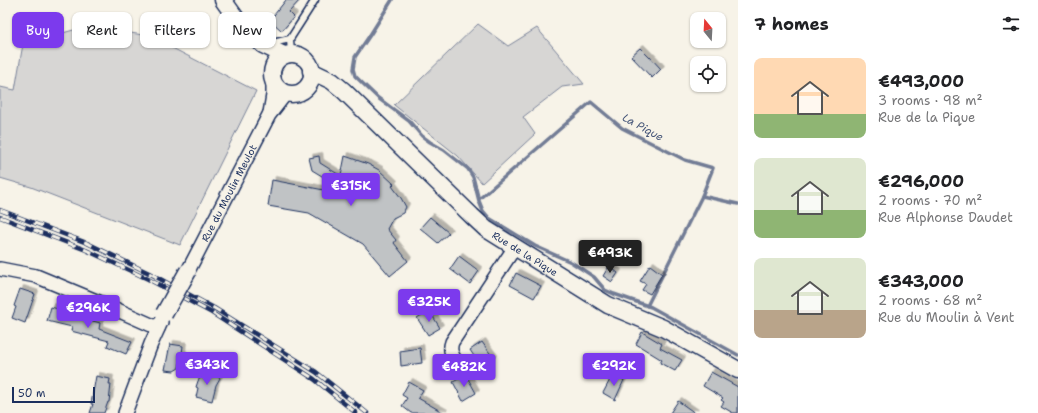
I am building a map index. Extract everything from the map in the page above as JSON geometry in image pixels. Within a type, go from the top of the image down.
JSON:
[{"type":"street","points":[[223,0],[238,21],[263,45],[282,59]]},
{"type":"street","points":[[297,54],[306,60],[310,65],[310,82],[306,87],[297,93],[286,93],[276,87],[282,59],[297,54]]},
{"type":"street","name":"Rue du Moulin Meulot","points":[[269,115],[282,59]]},
{"type":"street","name":"Rue de la Pique","points":[[311,71],[332,81],[344,91],[486,229],[608,305],[663,328],[738,370]]},
{"type":"street","points":[[306,87],[322,86],[344,91]]},
{"type":"street","name":"Rue du Moulin Meulot","points":[[188,271],[269,115],[286,93]]},
{"type":"street","points":[[456,362],[451,352],[452,342],[515,247]]},
{"type":"street","points":[[0,269],[36,276],[99,302],[161,321]]},
{"type":"street","points":[[125,413],[161,321],[188,271]]},
{"type":"lane","points":[[282,59],[315,0]]},
{"type":"shaded area","points":[[478,24],[508,46],[537,28],[584,84],[562,87],[523,117],[535,134],[482,183],[458,156],[394,105]]},
{"type":"shaded area","points":[[72,30],[72,48],[132,48],[132,33],[140,35],[140,48],[172,48],[256,91],[180,245],[31,187],[0,178],[0,87],[15,90],[22,48],[64,48],[64,33]]},
{"type":"building","points":[[286,0],[300,0],[289,12],[294,17],[282,31],[276,26],[276,12]]},
{"type":"building","points":[[640,48],[661,69],[652,78],[631,56]]},
{"type":"building","points":[[319,156],[320,163],[341,176],[345,156],[368,164],[379,170],[394,184],[392,186],[406,207],[403,213],[393,218],[387,229],[396,240],[394,243],[408,261],[390,276],[363,244],[309,213],[268,206],[272,180],[355,196],[312,170],[309,158]]},
{"type":"building","points":[[430,217],[449,233],[438,243],[420,228]]},
{"type":"building","points":[[459,256],[479,271],[470,284],[450,269]]},
{"type":"building","points":[[650,265],[662,274],[650,294],[642,290],[646,284],[640,281]]},
{"type":"building","points":[[609,266],[618,273],[612,282],[603,276]]},
{"type":"building","points":[[516,273],[541,286],[534,298],[510,285]]},
{"type":"building","points":[[20,289],[35,294],[25,323],[12,318],[16,307],[14,306]]},
{"type":"building","points":[[51,307],[100,323],[99,329],[132,342],[126,354],[107,346],[109,341],[71,331],[72,327],[47,321]]},
{"type":"building","points":[[429,310],[440,328],[428,335],[417,318]]},
{"type":"building","points":[[642,332],[662,344],[660,348],[682,360],[675,371],[660,363],[662,360],[636,344]]},
{"type":"building","points":[[482,342],[494,359],[481,367],[470,350]]},
{"type":"building","points":[[170,344],[183,346],[183,360],[180,363],[179,368],[174,371],[165,370]]},
{"type":"building","points":[[420,348],[422,363],[401,366],[400,351]]},
{"type":"building","points":[[205,370],[220,378],[216,385],[212,401],[196,397],[198,388],[196,387],[198,381]]},
{"type":"building","points":[[711,372],[738,387],[738,413],[733,413],[721,406],[724,402],[721,400],[723,398],[703,386]]},
{"type":"building","points":[[613,374],[624,380],[615,400],[603,393]]},
{"type":"building","points":[[466,375],[476,393],[463,401],[453,382]]},
{"type":"building","points":[[96,376],[110,379],[109,384],[111,384],[109,402],[104,413],[90,413],[93,404],[91,404]]},
{"type":"building","points":[[409,382],[423,390],[418,398],[444,413],[411,413],[402,406],[407,398],[402,395]]},
{"type":"building","points":[[678,401],[695,413],[670,413]]},
{"type":"waterway","name":"La Pique","points":[[392,0],[355,57],[353,69],[355,76],[378,98],[409,121],[422,136],[444,150],[468,169],[473,177],[483,211],[489,218],[535,246],[571,262],[594,277],[605,290],[651,307],[738,355]]},
{"type":"waterway","name":"La Pique","points":[[479,199],[591,102],[622,128],[685,160],[713,168],[702,196],[738,204]]},
{"type":"waterway","name":"La Pique","points":[[647,306],[702,196]]},
{"type":"railway","points":[[0,210],[87,243],[149,273],[214,308],[316,372],[367,413]]},
{"type":"railway","points":[[0,217],[86,250],[148,279],[212,313],[314,379],[356,413]]}]
